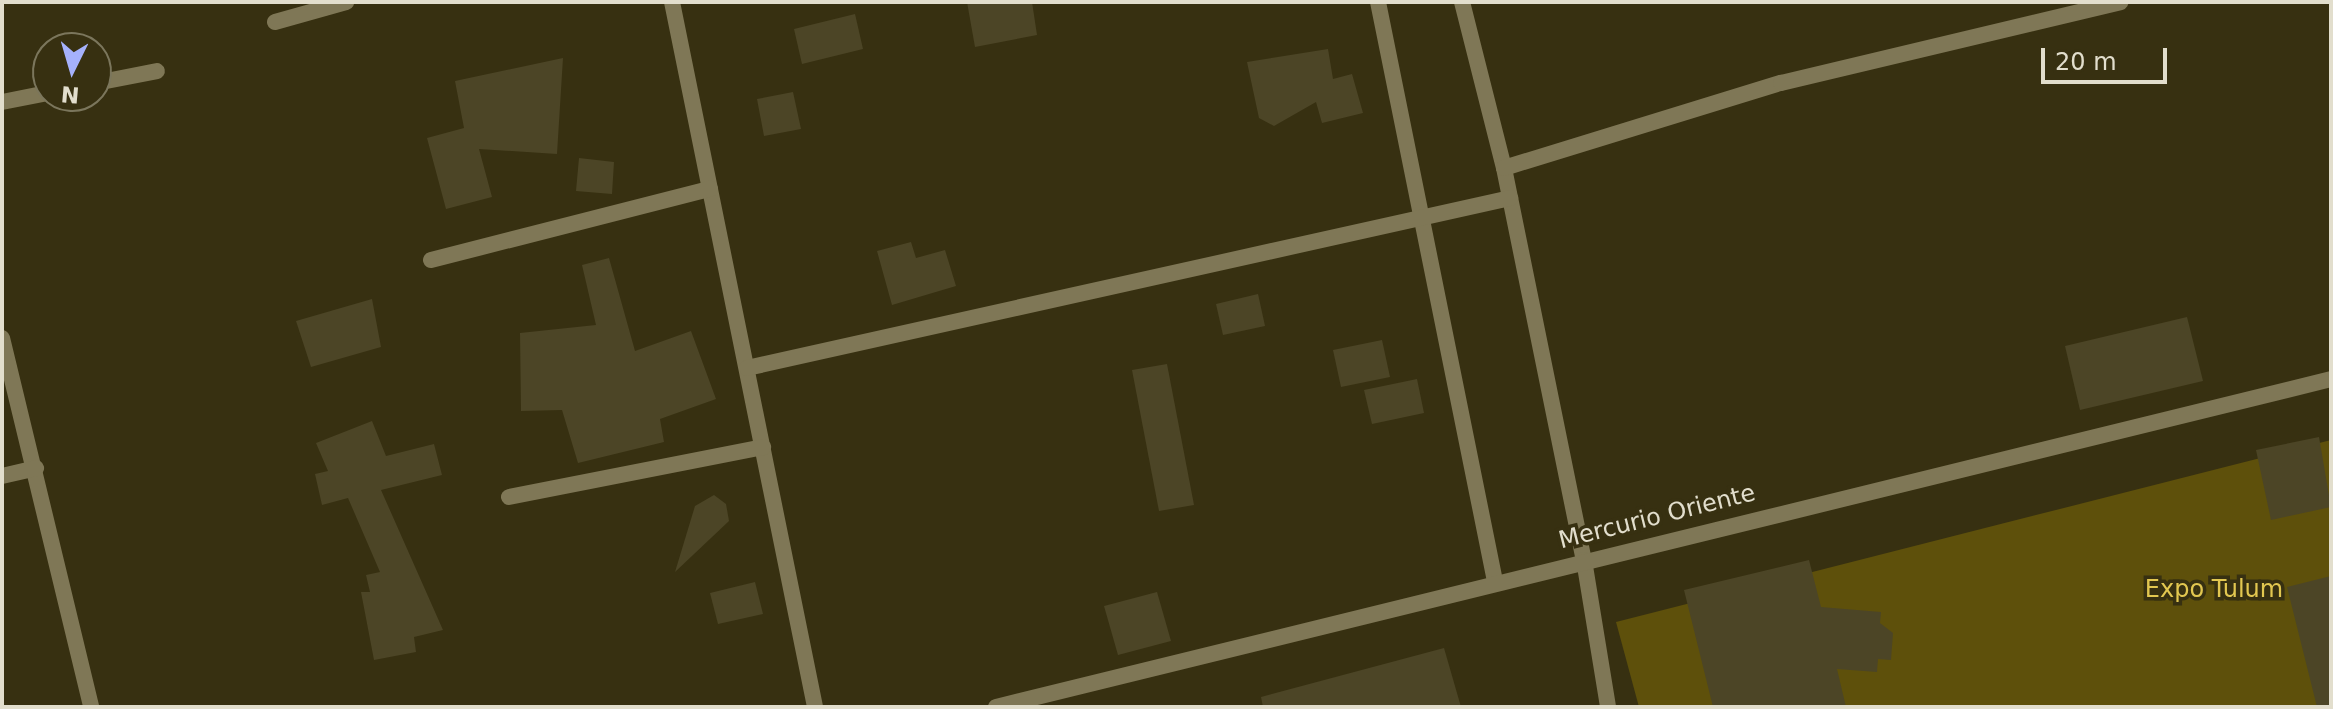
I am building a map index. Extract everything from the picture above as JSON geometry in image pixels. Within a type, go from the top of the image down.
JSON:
[{"type":"street","points":[[275,22],[346,2]]},
{"type":"street","points":[[673,2],[815,707]]},
{"type":"street","points":[[1378,2],[1495,581]]},
{"type":"street","points":[[1462,2],[1504,168],[1584,560],[1608,707]]},
{"type":"street","points":[[1504,168],[1781,83],[2120,2]]},
{"type":"street","points":[[112,80],[157,71]]},
{"type":"street","points":[[2,102],[32,96]]},
{"type":"street","points":[[431,260],[710,189]]},
{"type":"street","points":[[747,368],[1422,215],[1510,198]]},
{"type":"street","points":[[2,338],[36,468],[91,707]]},
{"type":"street","name":"Mercurio Oriente","points":[[996,707],[1495,581],[2331,379]]},
{"type":"street","points":[[509,497],[763,447]]},
{"type":"street","points":[[2,476],[36,468]]},
{"type":"green space","name":"Expo Tulum","points":[[2331,440],[2331,707],[1639,707],[1616,622]]},
{"type":"building","points":[[967,2],[1032,2],[1037,35],[975,47]]},
{"type":"building","points":[[855,14],[863,49],[802,64],[794,29]]},
{"type":"building","points":[[1328,49],[1333,79],[1352,74],[1363,113],[1322,123],[1316,102],[1274,126],[1259,118],[1247,62]]},
{"type":"building","points":[[563,58],[557,154],[479,149],[492,197],[446,209],[427,138],[464,128],[455,81]]},
{"type":"building","points":[[793,92],[801,129],[764,136],[757,99]]},
{"type":"building","points":[[579,158],[614,162],[612,194],[576,191]]},
{"type":"building","points":[[911,242],[916,258],[945,250],[956,286],[892,305],[877,251]]},
{"type":"building","points":[[609,258],[635,351],[691,331],[716,399],[660,419],[664,442],[578,463],[562,410],[521,411],[520,333],[596,325],[582,265]]},
{"type":"building","points":[[1258,294],[1265,326],[1223,335],[1216,304]]},
{"type":"building","points":[[372,299],[381,347],[311,367],[296,321]]},
{"type":"building","points":[[2187,317],[2203,381],[2080,410],[2065,346]]},
{"type":"building","points":[[1382,340],[1390,377],[1341,387],[1333,350]]},
{"type":"building","points":[[1167,364],[1194,505],[1159,511],[1132,370]]},
{"type":"building","points":[[1417,379],[1424,413],[1372,424],[1364,390]]},
{"type":"building","points":[[372,421],[386,456],[434,444],[442,475],[381,490],[443,630],[414,637],[416,652],[374,660],[361,592],[370,592],[366,575],[380,572],[348,498],[322,505],[315,474],[328,471],[316,443]]},
{"type":"building","points":[[2319,437],[2331,507],[2271,520],[2256,450]]},
{"type":"building","points":[[714,495],[726,504],[729,521],[675,572],[695,506]]},
{"type":"building","points":[[1809,560],[1821,607],[1881,612],[1880,623],[1893,633],[1891,660],[1878,659],[1877,672],[1837,669],[1846,707],[1713,707],[1684,590]]},
{"type":"building","points":[[2331,576],[2331,707],[2317,707],[2287,587]]},
{"type":"building","points":[[755,582],[763,614],[718,624],[710,593]]},
{"type":"building","points":[[1157,592],[1171,641],[1118,655],[1104,606]]},
{"type":"building","points":[[1444,648],[1461,707],[1263,707],[1261,697]]}]
